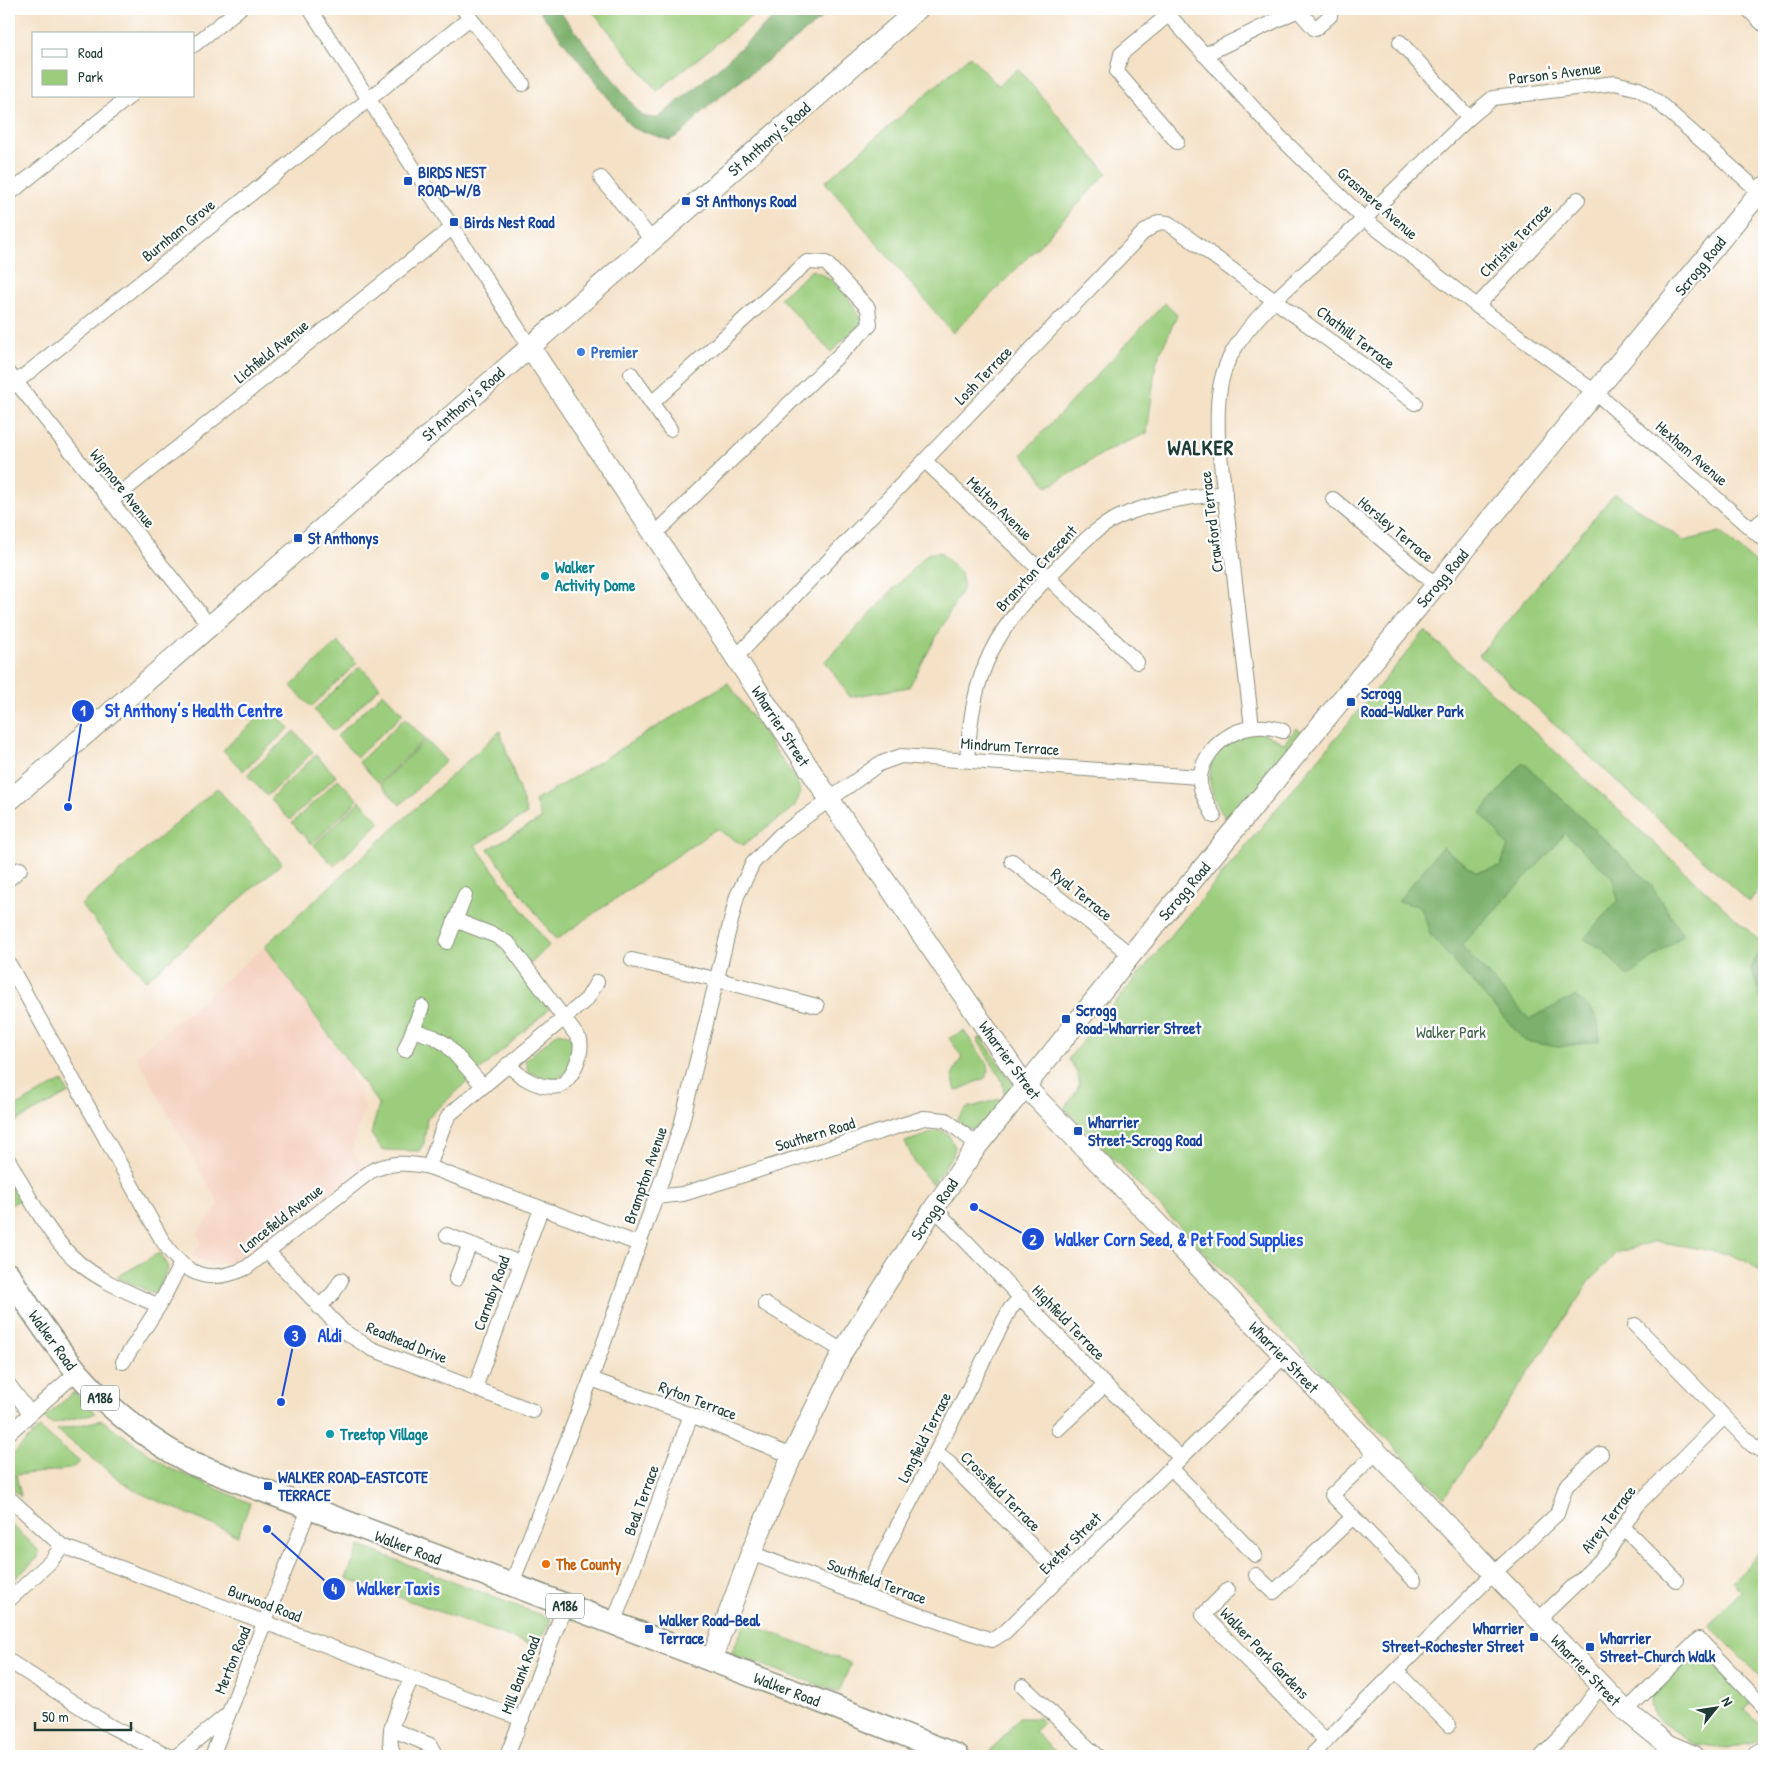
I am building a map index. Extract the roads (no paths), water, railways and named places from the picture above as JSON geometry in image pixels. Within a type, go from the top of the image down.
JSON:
[{"type":"main road","name":"Walker Road","points":[[9,1275],[42,1327],[76,1373],[115,1412],[173,1453],[215,1474],[712,1661],[958,1756]]},
{"type":"street","points":[[195,44],[239,9]]},
{"type":"street","points":[[310,9],[530,347]]},
{"type":"street","name":"St Anthony's Road","points":[[9,801],[918,9]]},
{"type":"street","points":[[1752,9],[1764,21]]},
{"type":"street","points":[[1204,55],[1298,10],[1316,29],[1330,16]]},
{"type":"street","points":[[1165,12],[1121,54],[1117,72],[1177,142]]},
{"type":"street","name":"Grasmere Avenue","points":[[1165,12],[1279,136],[1364,219],[1477,306],[1596,393]]},
{"type":"street","points":[[467,13],[523,84]]},
{"type":"street","name":"Burnham Grove","points":[[11,381],[368,99],[467,13]]},
{"type":"street","points":[[1400,42],[1468,118]]},
{"type":"street","name":"Parson's Avenue","points":[[1364,219],[1468,118],[1493,98],[1615,83],[1639,90],[1658,102],[1763,192]]},
{"type":"street","points":[[9,194],[128,98]]},
{"type":"street","points":[[601,178],[652,240]]},
{"type":"street","name":"Scrogg Road","points":[[712,1661],[751,1553],[792,1456],[843,1351],[934,1208],[978,1145],[1131,955],[1763,192]]},
{"type":"street","name":"Christie Terrace","points":[[1477,306],[1578,199]]},
{"type":"street","name":"Crawford Terrace","points":[[1252,727],[1217,408],[1223,375],[1231,354],[1244,334],[1276,300],[1364,219]]},
{"type":"street","name":"Losh Terrace","points":[[736,657],[1151,226],[1159,222],[1168,222],[1276,300]]},
{"type":"street","name":"Lichfield Avenue","points":[[111,501],[453,228]]},
{"type":"street","points":[[652,403],[806,262],[826,263],[868,308],[870,325],[654,535]]},
{"type":"street","name":"Chathill Terrace","points":[[1276,300],[1415,403]]},
{"type":"street","name":"Wharrier Street","points":[[530,347],[830,800],[1026,1087],[1283,1357],[1601,1686],[1626,1711],[1668,1745],[1694,1756]]},
{"type":"street","points":[[631,374],[670,428]]},
{"type":"street","name":"Wigmore Avenue","points":[[11,381],[111,501],[208,626]]},
{"type":"street","name":"Hexham Avenue","points":[[1596,393],[1764,540]]},
{"type":"street","name":"Melton Avenue","points":[[925,461],[1137,662]]},
{"type":"street","name":"Branxton Crescent","points":[[967,760],[970,718],[981,672],[1000,632],[1047,577],[1089,536],[1117,518],[1151,506],[1188,497],[1225,493]]},
{"type":"street","name":"Horsley Terrace","points":[[1333,499],[1436,586]]},
{"type":"street","points":[[1752,529],[1764,520]]},
{"type":"street","points":[[1214,816],[1205,800],[1200,777],[1209,754],[1220,739],[1252,727],[1272,727],[1283,732]]},
{"type":"street","name":"Mindrum Terrace","points":[[830,800],[879,764],[901,756],[1200,777]]},
{"type":"street","name":"Brampton Avenue","points":[[511,1586],[591,1378],[683,1118],[736,896],[753,863],[779,836],[830,800]]},
{"type":"street","name":"Ryal Terrace","points":[[1012,861],[1131,955]]},
{"type":"street","points":[[9,879],[20,868]]},
{"type":"street","points":[[446,942],[465,895]]},
{"type":"street","points":[[455,920],[496,936],[509,944],[565,1017],[577,1034],[581,1045],[570,1076],[562,1084],[552,1087],[521,1076],[508,1064]]},
{"type":"street","points":[[632,960],[715,979],[817,1006]]},
{"type":"street","points":[[9,964],[162,1240],[180,1265],[159,1306],[122,1362]]},
{"type":"street","points":[[429,1167],[445,1121],[454,1111],[587,999],[596,982]]},
{"type":"street","points":[[405,1050],[422,1007]]},
{"type":"street","points":[[413,1030],[434,1037],[446,1044],[483,1086]]},
{"type":"street","name":"Southern Road","points":[[656,1197],[683,1194],[924,1118],[946,1120],[978,1145]]},
{"type":"street","points":[[9,1161],[45,1222],[66,1252],[91,1272],[159,1306]]},
{"type":"street","name":"Lancefield Avenue","points":[[180,1265],[199,1275],[226,1275],[246,1268],[372,1171],[388,1165],[407,1163],[429,1167],[640,1244]]},
{"type":"street","name":"Highfield Terrace","points":[[934,1208],[1106,1385],[1176,1463]]},
{"type":"street","name":"Carnaby Road","points":[[475,1388],[541,1209]]},
{"type":"street","points":[[447,1235],[520,1263]]},
{"type":"street","points":[[456,1279],[470,1244]]},
{"type":"street","name":"Readhead Drive","points":[[268,1252],[343,1331],[361,1344],[533,1411]]},
{"type":"street","points":[[320,1307],[334,1292],[341,1280]]},
{"type":"street","name":"Longfield Terrace","points":[[862,1595],[1010,1309],[1022,1297]]},
{"type":"street","points":[[765,1304],[843,1351]]},
{"type":"street","points":[[1635,1325],[1752,1445],[1764,1452]]},
{"type":"street","name":"Exeter Street","points":[[992,1640],[1005,1632],[1283,1357]]},
{"type":"street","points":[[9,1433],[76,1373]]},
{"type":"street","name":"Ryton Terrace","points":[[591,1378],[691,1415],[792,1456]]},
{"type":"street","points":[[9,1385],[30,1413]]},
{"type":"street","points":[[1058,1429],[1106,1385]]},
{"type":"street","name":"Beal Terrace","points":[[613,1624],[691,1415]]},
{"type":"street","name":"Airey Terrace","points":[[1538,1620],[1607,1554],[1636,1506],[1724,1417]]},
{"type":"street","points":[[1376,1453],[1332,1495],[1414,1580]]},
{"type":"street","name":"Crossfield Terrace","points":[[936,1454],[948,1463],[1062,1576]]},
{"type":"street","points":[[1319,1751],[1493,1574],[1557,1514],[1566,1486],[1602,1454]]},
{"type":"street","points":[[1176,1463],[1255,1554]]},
{"type":"street","name":"Burwood Road","points":[[9,1498],[62,1546],[266,1621],[411,1679],[522,1719]]},
{"type":"street","name":"Merton Road","points":[[212,1756],[309,1509]]},
{"type":"street","points":[[1256,1576],[1274,1592],[1353,1516]]},
{"type":"street","points":[[1624,1528],[1676,1580]]},
{"type":"street","points":[[9,1600],[62,1546]]},
{"type":"street","name":"Southfield Terrace","points":[[751,1553],[862,1595],[992,1640]]},
{"type":"street","name":"Walker Park Gardens","points":[[1228,1590],[1204,1615],[1319,1751]]},
{"type":"street","name":"Mill Bank Road","points":[[507,1756],[565,1606]]},
{"type":"street","points":[[1626,1711],[1699,1639],[1764,1707]]},
{"type":"street","points":[[9,1661],[110,1726],[170,1756]]},
{"type":"street","points":[[1396,1671],[1449,1725]]},
{"type":"street","points":[[394,1756],[390,1742],[391,1729],[411,1679]]},
{"type":"street","points":[[1023,1686],[1097,1756]]},
{"type":"street","points":[[1542,1756],[1567,1731],[1601,1686]]},
{"type":"street","name":"Merton Road","points":[[177,1756],[230,1712]]},
{"type":"street","points":[[391,1729],[430,1745],[436,1756]]},
{"type":"street","points":[[1757,1756],[1764,1753]]},
{"type":"place","name":"BIRDS NEST ROAD-W/B","points":[[408,181]]},
{"type":"place","name":"St Anthonys Road","points":[[686,201]]},
{"type":"place","name":"Birds Nest Road","points":[[454,222]]},
{"type":"place","name":"Premier","points":[[581,352]]},
{"type":"place","name":"St Anthonys","points":[[298,538]]},
{"type":"place","name":"Walker Activity Dome","points":[[545,576]]},
{"type":"place","name":"Scrogg Road-Walker Park","points":[[1351,702]]},
{"type":"place","name":"St Anthony’s Health Centre","points":[[68,807]]},
{"type":"place","name":"Scrogg Road-Wharrier Street","points":[[1066,1019]]},
{"type":"place","name":"Wharrier Street-Scrogg Road","points":[[1078,1131]]},
{"type":"place","name":"Walker Corn Seed, & Pet Food Supplies","points":[[974,1207]]},
{"type":"place","name":"Aldi","points":[[281,1402]]},
{"type":"place","name":"Treetop Village","points":[[330,1434]]},
{"type":"place","name":"WALKER ROAD-EASTCOTE TERRACE","points":[[268,1486]]},
{"type":"place","name":"Walker Taxis","points":[[267,1529]]},
{"type":"place","name":"The County","points":[[546,1564]]},
{"type":"place","name":"Walker Road-Beal Terrace","points":[[649,1629]]},
{"type":"place","name":"Wharrier Street-Rochester Street","points":[[1534,1637]]},
{"type":"place","name":"Wharrier Street-Church Walk","points":[[1590,1647]]},
{"type":"district","name":"WALKER","points":[[1201,448]]},
{"type":"park label","name":"Walker Park","points":[[1451,1032]]}]
